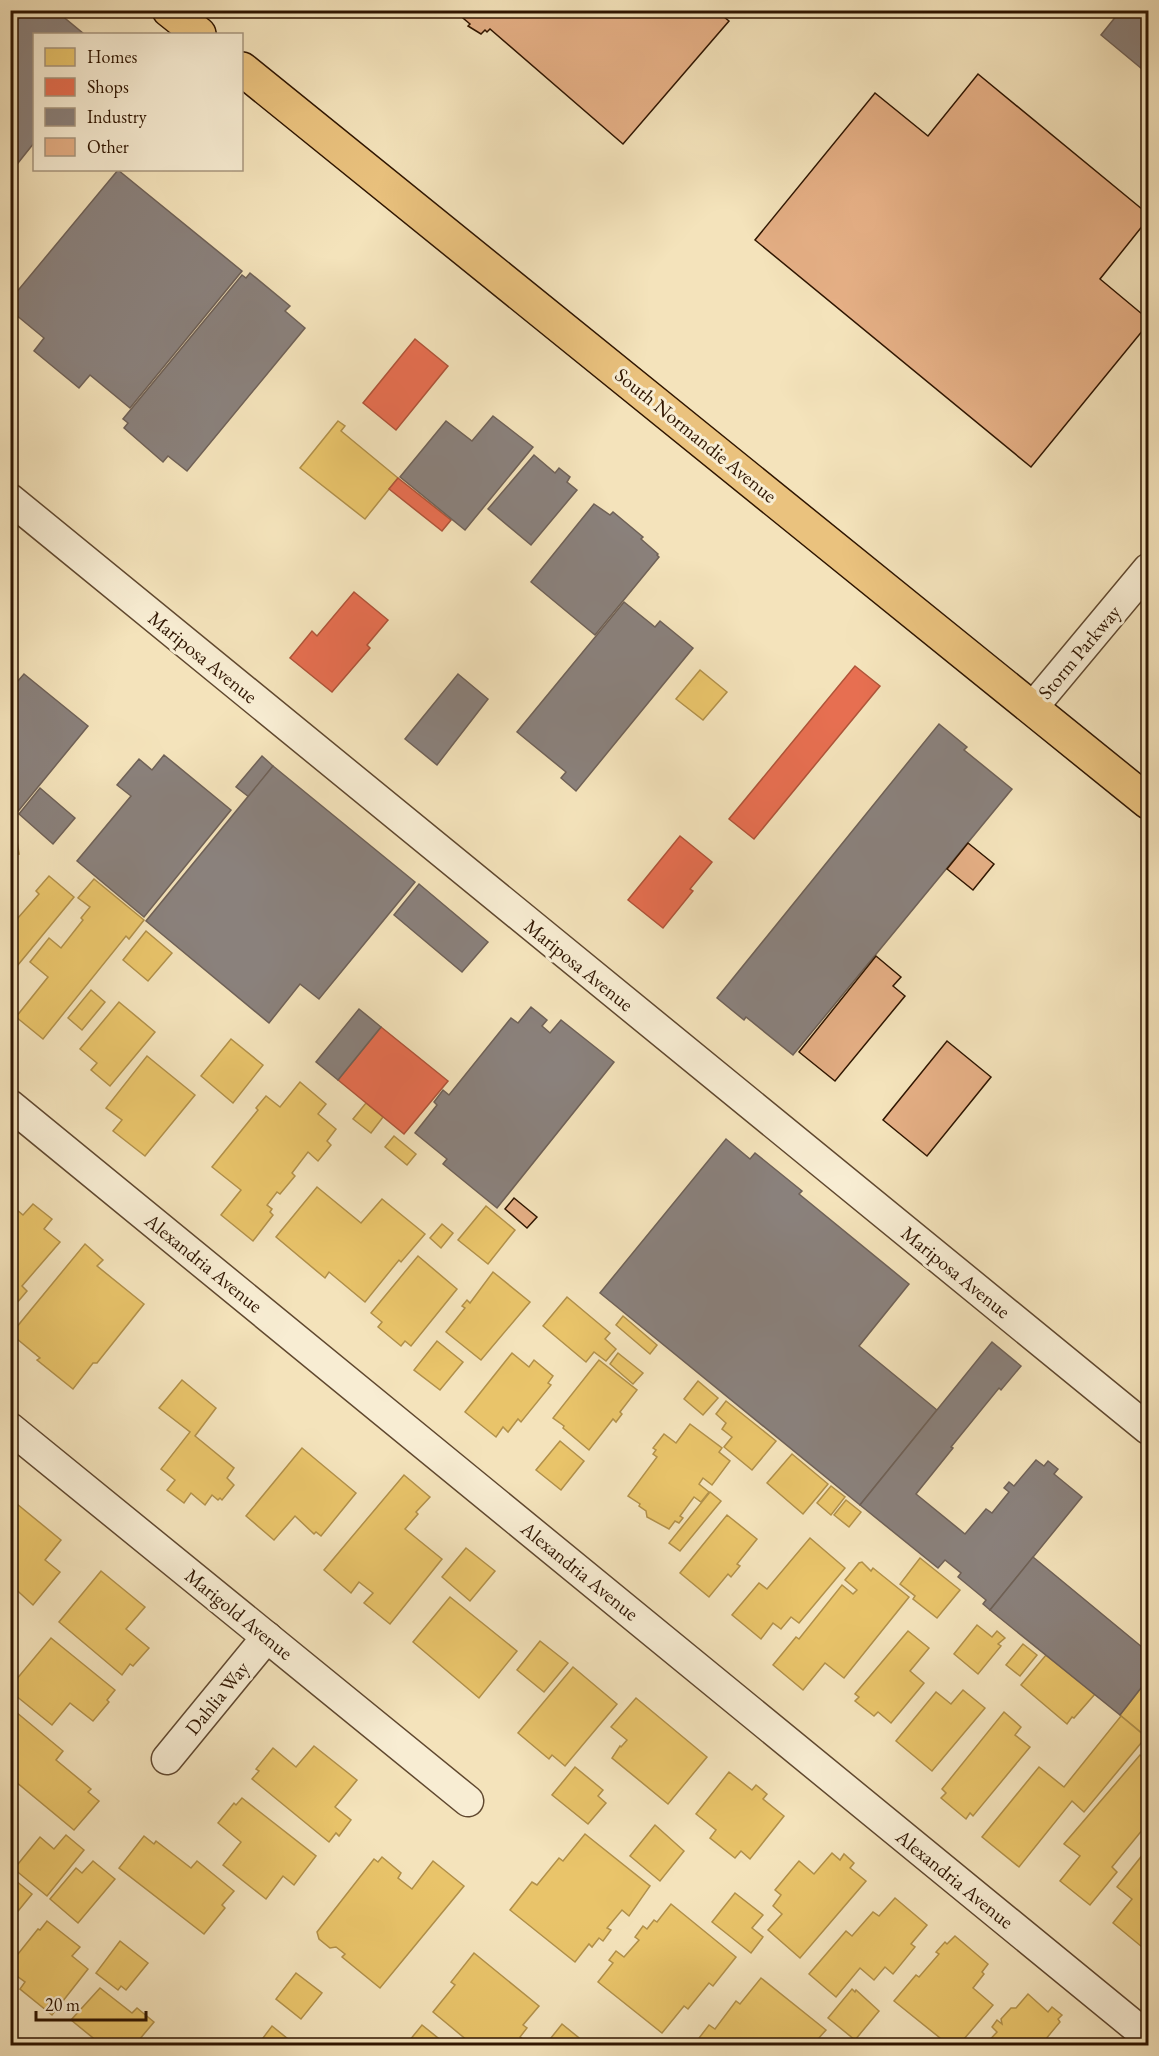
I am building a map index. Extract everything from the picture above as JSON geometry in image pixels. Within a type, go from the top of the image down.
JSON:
[{"type":"main road","points":[[170,10],[198,33]]},
{"type":"main road","name":"South Normandie Avenue","points":[[243,70],[1149,802]]},
{"type":"street","name":"Mariposa Avenue","points":[[10,499],[1149,1430]]},
{"type":"street","name":"Storm Parkway","points":[[1033,707],[1149,569]]},
{"type":"street","name":"Alexandria Avenue","points":[[10,1105],[1149,2037]]},
{"type":"street","name":"Marigold Avenue","points":[[10,1428],[468,1801]]},
{"type":"street","name":"Dahlia Way","points":[[167,1759],[267,1637]]},
{"type":"building: Homes","points":[[338,421],[345,426],[341,431],[398,478],[365,519],[300,468]]},
{"type":"building: Homes","points":[[700,670],[727,692],[703,720],[676,699]]},
{"type":"building: Homes","points":[[14,821],[19,854],[10,855],[10,822]]},
{"type":"building: Homes","points":[[49,876],[74,897],[13,971],[10,969],[10,927],[39,894],[36,891]]},
{"type":"building: Homes","points":[[94,879],[144,920],[129,939],[126,936],[43,1039],[16,1017],[48,977],[30,962],[49,938],[61,948],[83,920],[81,918],[90,907],[78,898]]},
{"type":"building: Homes","points":[[146,931],[172,953],[148,981],[123,960]]},
{"type":"building: Homes","points":[[91,990],[105,1002],[82,1030],[68,1018]]},
{"type":"building: Homes","points":[[119,1002],[155,1032],[110,1086],[91,1070],[97,1063],[80,1049]]},
{"type":"building: Homes","points":[[231,1039],[263,1065],[233,1103],[201,1076]]},
{"type":"building: Homes","points":[[147,1056],[195,1095],[145,1156],[113,1131],[122,1120],[106,1108]]},
{"type":"building: Homes","points":[[300,1082],[326,1104],[318,1114],[336,1129],[327,1141],[331,1145],[318,1161],[308,1152],[292,1173],[295,1176],[280,1194],[277,1192],[267,1205],[272,1209],[270,1212],[273,1215],[253,1241],[221,1215],[241,1190],[212,1167],[258,1110],[256,1108],[266,1096],[280,1107]]},
{"type":"building: Homes","points":[[366,1103],[383,1117],[371,1133],[353,1119]]},
{"type":"building: Homes","points":[[394,1136],[416,1154],[407,1165],[385,1147]]},
{"type":"building: Homes","points":[[317,1187],[361,1223],[382,1199],[425,1234],[401,1262],[399,1260],[365,1302],[329,1272],[325,1278],[276,1237]]},
{"type":"building: Homes","points":[[10,1204],[23,1215],[33,1204],[52,1219],[44,1229],[60,1242],[22,1286],[27,1291],[10,1311]]},
{"type":"building: Homes","points":[[486,1206],[515,1230],[488,1264],[458,1240]]},
{"type":"building: Homes","points":[[442,1224],[453,1233],[441,1248],[430,1238]]},
{"type":"building: Homes","points":[[85,1244],[103,1260],[97,1266],[144,1304],[73,1389],[37,1360],[40,1358],[11,1334]]},
{"type":"building: Homes","points":[[418,1256],[457,1289],[411,1346],[405,1341],[401,1346],[378,1327],[382,1322],[371,1313]]},
{"type":"building: Homes","points":[[493,1272],[530,1302],[481,1360],[446,1332],[465,1308],[462,1306],[467,1300],[470,1303]]},
{"type":"building: Homes","points":[[567,1297],[610,1333],[605,1339],[616,1349],[606,1361],[594,1352],[586,1362],[543,1326]]},
{"type":"building: Homes","points":[[623,1316],[657,1345],[650,1354],[616,1325]]},
{"type":"building: Homes","points":[[437,1341],[463,1362],[440,1390],[414,1370]]},
{"type":"building: Homes","points":[[512,1353],[529,1367],[534,1360],[553,1376],[548,1383],[551,1385],[521,1422],[518,1419],[508,1432],[503,1427],[496,1437],[465,1412]]},
{"type":"building: Homes","points":[[618,1353],[643,1373],[633,1384],[610,1364]]},
{"type":"building: Homes","points":[[599,1360],[637,1390],[620,1412],[622,1414],[616,1422],[613,1419],[589,1450],[553,1418]]},
{"type":"building: Homes","points":[[182,1380],[216,1408],[195,1436],[234,1468],[227,1478],[234,1485],[222,1500],[212,1495],[205,1505],[191,1493],[184,1503],[167,1490],[175,1480],[161,1469],[190,1432],[159,1408]]},
{"type":"building: Homes","points":[[698,1381],[718,1398],[703,1415],[684,1399]]},
{"type":"building: Homes","points":[[726,1401],[776,1441],[752,1470],[724,1447],[732,1437],[722,1429],[726,1423],[716,1414]]},
{"type":"building: Homes","points":[[690,1424],[722,1448],[719,1452],[730,1461],[712,1485],[703,1478],[699,1484],[709,1492],[701,1502],[694,1497],[680,1516],[683,1518],[679,1523],[675,1521],[669,1529],[647,1517],[646,1511],[639,1506],[640,1504],[628,1496],[657,1457],[653,1454],[656,1450],[653,1448],[664,1434],[676,1443]]},
{"type":"building: Homes","points":[[560,1441],[584,1461],[561,1490],[536,1470]]},
{"type":"building: Homes","points":[[302,1448],[356,1493],[321,1536],[316,1532],[314,1534],[295,1516],[274,1540],[246,1516]]},
{"type":"building: Homes","points":[[792,1454],[828,1484],[803,1514],[767,1483]]},
{"type":"building: Homes","points":[[404,1475],[430,1497],[405,1529],[442,1559],[390,1624],[364,1603],[373,1593],[359,1582],[351,1593],[324,1570]]},
{"type":"building: Homes","points":[[831,1486],[845,1497],[831,1515],[817,1503]]},
{"type":"building: Homes","points":[[710,1492],[721,1501],[680,1551],[669,1543]]},
{"type":"building: Homes","points":[[846,1500],[861,1512],[849,1527],[834,1515]]},
{"type":"building: Homes","points":[[17,1504],[61,1540],[45,1560],[60,1572],[33,1605],[10,1584],[10,1512]]},
{"type":"building: Homes","points":[[727,1515],[757,1539],[737,1564],[740,1566],[731,1577],[728,1574],[709,1597],[680,1573]]},
{"type":"building: Homes","points":[[810,1538],[845,1568],[799,1623],[791,1617],[781,1629],[773,1623],[761,1639],[732,1615],[759,1583],[767,1589]]},
{"type":"building: Homes","points":[[466,1548],[495,1571],[470,1601],[442,1577]]},
{"type":"building: Homes","points":[[920,1558],[960,1590],[937,1618],[913,1599],[915,1596],[900,1584]]},
{"type":"building: Homes","points":[[862,1562],[871,1571],[873,1568],[909,1597],[844,1678],[825,1663],[803,1690],[773,1665],[796,1637],[799,1639],[842,1585],[853,1594],[857,1590],[845,1580]]},
{"type":"building: Homes","points":[[101,1571],[145,1607],[126,1629],[149,1648],[133,1666],[130,1664],[122,1675],[59,1622]]},
{"type":"building: Homes","points":[[450,1597],[517,1651],[479,1698],[413,1642]]},
{"type":"building: Homes","points":[[977,1625],[992,1637],[997,1631],[1005,1638],[998,1644],[1001,1646],[978,1674],[954,1654]]},
{"type":"building: Homes","points":[[908,1631],[929,1648],[910,1671],[924,1683],[891,1723],[878,1712],[874,1716],[855,1701],[859,1697],[855,1694]]},
{"type":"building: Homes","points":[[51,1638],[115,1690],[107,1700],[109,1702],[93,1721],[70,1703],[52,1725],[10,1691],[10,1687]]},
{"type":"building: Homes","points":[[540,1641],[568,1663],[544,1692],[517,1670]]},
{"type":"building: Homes","points":[[1023,1644],[1037,1655],[1020,1676],[1006,1665]]},
{"type":"building: Homes","points":[[1046,1655],[1095,1694],[1067,1724],[1021,1685]]},
{"type":"building: Homes","points":[[573,1667],[617,1704],[565,1766],[552,1755],[549,1759],[518,1733]]},
{"type":"building: Homes","points":[[1148,1679],[1148,1738],[1120,1715]]},
{"type":"building: Homes","points":[[963,1690],[985,1708],[932,1771],[896,1741],[936,1692],[951,1704]]},
{"type":"building: Homes","points":[[636,1698],[707,1757],[668,1804],[612,1758],[627,1740],[611,1727]]},
{"type":"building: Homes","points":[[10,1707],[63,1751],[56,1760],[91,1789],[88,1792],[99,1801],[74,1830],[10,1777]]},
{"type":"building: Homes","points":[[1004,1712],[1021,1727],[1015,1735],[1030,1747],[973,1816],[970,1813],[966,1819],[941,1798],[946,1793],[942,1789]]},
{"type":"building: Homes","points":[[1121,1716],[1146,1737],[1084,1812],[1072,1801],[1019,1867],[982,1837],[1039,1767],[1064,1787]]},
{"type":"building: Homes","points":[[314,1746],[357,1780],[335,1807],[351,1820],[339,1836],[336,1833],[329,1842],[252,1779],[259,1771],[256,1769],[273,1748],[296,1767]]},
{"type":"building: Homes","points":[[1140,1755],[1148,1762],[1148,1823],[1112,1867],[1117,1872],[1090,1905],[1060,1881],[1080,1856],[1064,1844]]},
{"type":"building: Homes","points":[[575,1767],[603,1790],[598,1796],[606,1803],[588,1824],[552,1795]]},
{"type":"building: Homes","points":[[729,1772],[752,1790],[756,1785],[767,1794],[763,1799],[784,1816],[750,1859],[741,1851],[735,1858],[710,1838],[716,1830],[696,1814]]},
{"type":"building: Homes","points":[[242,1798],[316,1856],[294,1885],[283,1876],[266,1899],[223,1865],[241,1842],[218,1823],[234,1803],[236,1805]]},
{"type":"building: Homes","points":[[655,1825],[684,1851],[660,1881],[630,1856]]},
{"type":"building: Homes","points":[[585,1834],[650,1886],[629,1916],[622,1910],[607,1928],[611,1930],[603,1941],[599,1938],[592,1947],[589,1944],[575,1962],[510,1910],[532,1882],[537,1885],[559,1858],[563,1861]]},
{"type":"building: Homes","points":[[66,1835],[84,1850],[47,1896],[14,1869],[40,1837],[54,1849]]},
{"type":"building: Homes","points":[[144,1836],[154,1844],[156,1841],[191,1868],[197,1861],[234,1891],[222,1905],[225,1908],[204,1934],[119,1868]]},
{"type":"building: Homes","points":[[1148,1848],[1148,1938],[1142,1947],[1113,1923],[1132,1899],[1117,1887]]},
{"type":"building: Homes","points":[[832,1853],[840,1860],[844,1854],[854,1863],[850,1868],[866,1881],[800,1958],[768,1930],[782,1914],[773,1906],[781,1895],[775,1890],[799,1861],[814,1874]]},
{"type":"building: Homes","points":[[382,1857],[401,1873],[398,1878],[412,1889],[433,1861],[464,1886],[380,1988],[342,1957],[345,1954],[336,1947],[330,1948],[319,1939],[317,1932],[374,1859],[378,1862]]},
{"type":"building: Homes","points":[[93,1861],[115,1879],[78,1923],[50,1899],[76,1868],[82,1873]]},
{"type":"building: Homes","points":[[10,1876],[32,1894],[10,1921]]},
{"type":"building: Homes","points":[[735,1893],[763,1915],[752,1928],[763,1937],[751,1953],[712,1922]]},
{"type":"building: Homes","points":[[895,1898],[927,1925],[911,1944],[915,1947],[893,1974],[885,1967],[874,1980],[860,1968],[836,1997],[809,1974],[846,1931],[852,1936],[873,1912],[879,1916]]},
{"type":"building: Homes","points":[[671,1904],[736,1957],[713,1986],[709,1983],[688,2009],[684,2006],[662,2033],[598,1982],[613,1963],[609,1960],[616,1951],[624,1957],[639,1940],[635,1937],[643,1926],[647,1929],[654,1920],[657,1922]]},
{"type":"building: Homes","points":[[47,1921],[80,1947],[72,1956],[88,1969],[52,2015],[20,1989],[25,1982],[10,1971],[10,1964]]},
{"type":"building: Homes","points":[[955,1936],[988,1964],[982,1972],[984,1974],[973,1988],[993,2005],[958,2046],[950,2046],[894,2001],[916,1975],[919,1977],[939,1954],[936,1952],[945,1942],[947,1944]]},
{"type":"building: Homes","points":[[120,1941],[148,1963],[126,1990],[121,1986],[118,1990],[96,1973]]},
{"type":"building: Homes","points":[[474,1953],[539,2006],[523,2025],[527,2028],[520,2037],[523,2039],[518,2046],[474,2046],[433,2012],[455,1985],[451,1982]]},
{"type":"building: Homes","points":[[296,1973],[322,1993],[301,2019],[276,1999]]},
{"type":"building: Homes","points":[[761,1978],[826,2030],[818,2039],[821,2041],[818,2046],[693,2046],[709,2025],[715,2029],[736,2001],[740,2004]]},
{"type":"building: Homes","points":[[100,1988],[132,2013],[137,2008],[154,2022],[134,2046],[97,2046],[95,2044],[98,2042],[71,2020]]},
{"type":"building: Homes","points":[[852,1989],[879,2011],[855,2040],[828,2018]]},
{"type":"building: Homes","points":[[1028,1994],[1048,2012],[1052,2007],[1062,2015],[1058,2019],[1060,2022],[1040,2046],[984,2046],[997,2032],[992,2027],[997,2020],[1002,2024],[1001,2019],[1011,2008],[1016,2008]]},
{"type":"building: Homes","points":[[562,2024],[589,2046],[540,2046],[544,2041],[547,2043]]},
{"type":"building: Homes","points":[[422,2025],[448,2046],[405,2046]]},
{"type":"building: Homes","points":[[272,2026],[288,2039],[284,2046],[257,2046]]},
{"type":"building: Shops","points":[[415,339],[448,366],[396,430],[363,403]]},
{"type":"building: Shops","points":[[398,478],[451,520],[442,531],[389,489]]},
{"type":"building: Shops","points":[[354,592],[388,620],[367,645],[370,648],[332,692],[290,658],[312,631],[317,636]]},
{"type":"building: Shops","points":[[855,666],[880,686],[754,839],[729,819]]},
{"type":"building: Shops","points":[[680,836],[712,862],[690,889],[693,891],[663,928],[628,900]]},
{"type":"building: Shops","points":[[381,1027],[448,1081],[404,1134],[338,1080]]},
{"type":"building: Industry","points":[[26,10],[55,10],[83,33],[33,33],[33,144],[10,173],[10,29]]},
{"type":"building: Industry","points":[[1121,10],[1148,10],[1148,74],[1101,35]]},
{"type":"building: Industry","points":[[117,171],[242,271],[130,408],[90,375],[79,388],[34,351],[44,338],[10,310],[10,300]]},
{"type":"building: Industry","points":[[250,273],[290,306],[285,311],[305,328],[187,471],[168,456],[163,462],[124,428],[128,423],[123,419],[242,275],[246,278]]},
{"type":"building: Industry","points":[[493,416],[533,447],[465,530],[400,477],[446,421],[472,441]]},
{"type":"building: Industry","points":[[534,455],[555,473],[559,468],[570,477],[567,482],[577,490],[531,545],[488,509]]},
{"type":"building: Industry","points":[[594,504],[610,515],[613,512],[643,537],[641,539],[659,557],[595,635],[531,582]]},
{"type":"building: Industry","points":[[624,602],[655,627],[660,621],[693,648],[576,791],[561,778],[566,772],[517,732]]},
{"type":"building: Industry","points":[[10,673],[18,680],[10,690]]},
{"type":"building: Industry","points":[[24,674],[88,726],[15,815],[10,811],[10,690]]},
{"type":"building: Industry","points":[[458,674],[488,699],[437,765],[405,739]]},
{"type":"building: Industry","points":[[939,724],[967,747],[964,750],[1012,789],[793,1055],[746,1017],[744,1020],[717,998]]},
{"type":"building: Industry","points":[[164,755],[231,810],[144,917],[77,861],[131,796],[117,785],[139,759],[152,770]]},
{"type":"building: Industry","points":[[262,756],[273,766],[249,797],[236,787]]},
{"type":"building: Industry","points":[[273,766],[415,882],[319,999],[300,984],[269,1023],[146,921]]},
{"type":"building: Industry","points":[[40,788],[75,818],[53,844],[19,814]]},
{"type":"building: Industry","points":[[419,884],[488,942],[462,972],[394,915]]},
{"type":"building: Industry","points":[[531,1007],[547,1020],[542,1026],[550,1033],[561,1020],[614,1062],[497,1208],[443,1164],[447,1159],[415,1133],[437,1105],[434,1102],[443,1090],[449,1095],[511,1018],[518,1023]]},
{"type":"building: Industry","points":[[359,1009],[381,1027],[338,1080],[316,1062]]},
{"type":"building: Industry","points":[[726,1139],[750,1159],[755,1153],[802,1191],[799,1194],[909,1284],[859,1346],[937,1410],[860,1505],[600,1293]]},
{"type":"building: Industry","points":[[992,1342],[1021,1366],[1001,1390],[999,1388],[916,1494],[965,1534],[986,1509],[992,1513],[1009,1492],[1004,1488],[1009,1482],[1014,1486],[1036,1460],[1044,1466],[1048,1461],[1058,1469],[1054,1474],[1082,1497],[990,1610],[983,1604],[986,1600],[958,1577],[961,1573],[945,1560],[938,1568],[860,1505]]},
{"type":"building: Industry","points":[[1033,1557],[1148,1652],[1148,1679],[1120,1715],[990,1610]]},
{"type":"building: Other","points":[[468,10],[719,10],[718,12],[729,21],[623,144],[490,29],[481,34],[468,26],[470,24],[463,18]]},
{"type":"building: Other","points":[[978,74],[1148,214],[1148,219],[1100,279],[1148,319],[1148,324],[1031,467],[755,240],[875,93],[928,136]]},
{"type":"building: Other","points":[[968,843],[994,864],[973,890],[947,869]]},
{"type":"building: Other","points":[[876,956],[901,977],[893,986],[905,996],[835,1081],[799,1052]]},
{"type":"building: Other","points":[[947,1041],[991,1077],[927,1156],[883,1120]]},
{"type":"building: Other","points":[[514,1198],[537,1217],[527,1228],[505,1209]]}]
